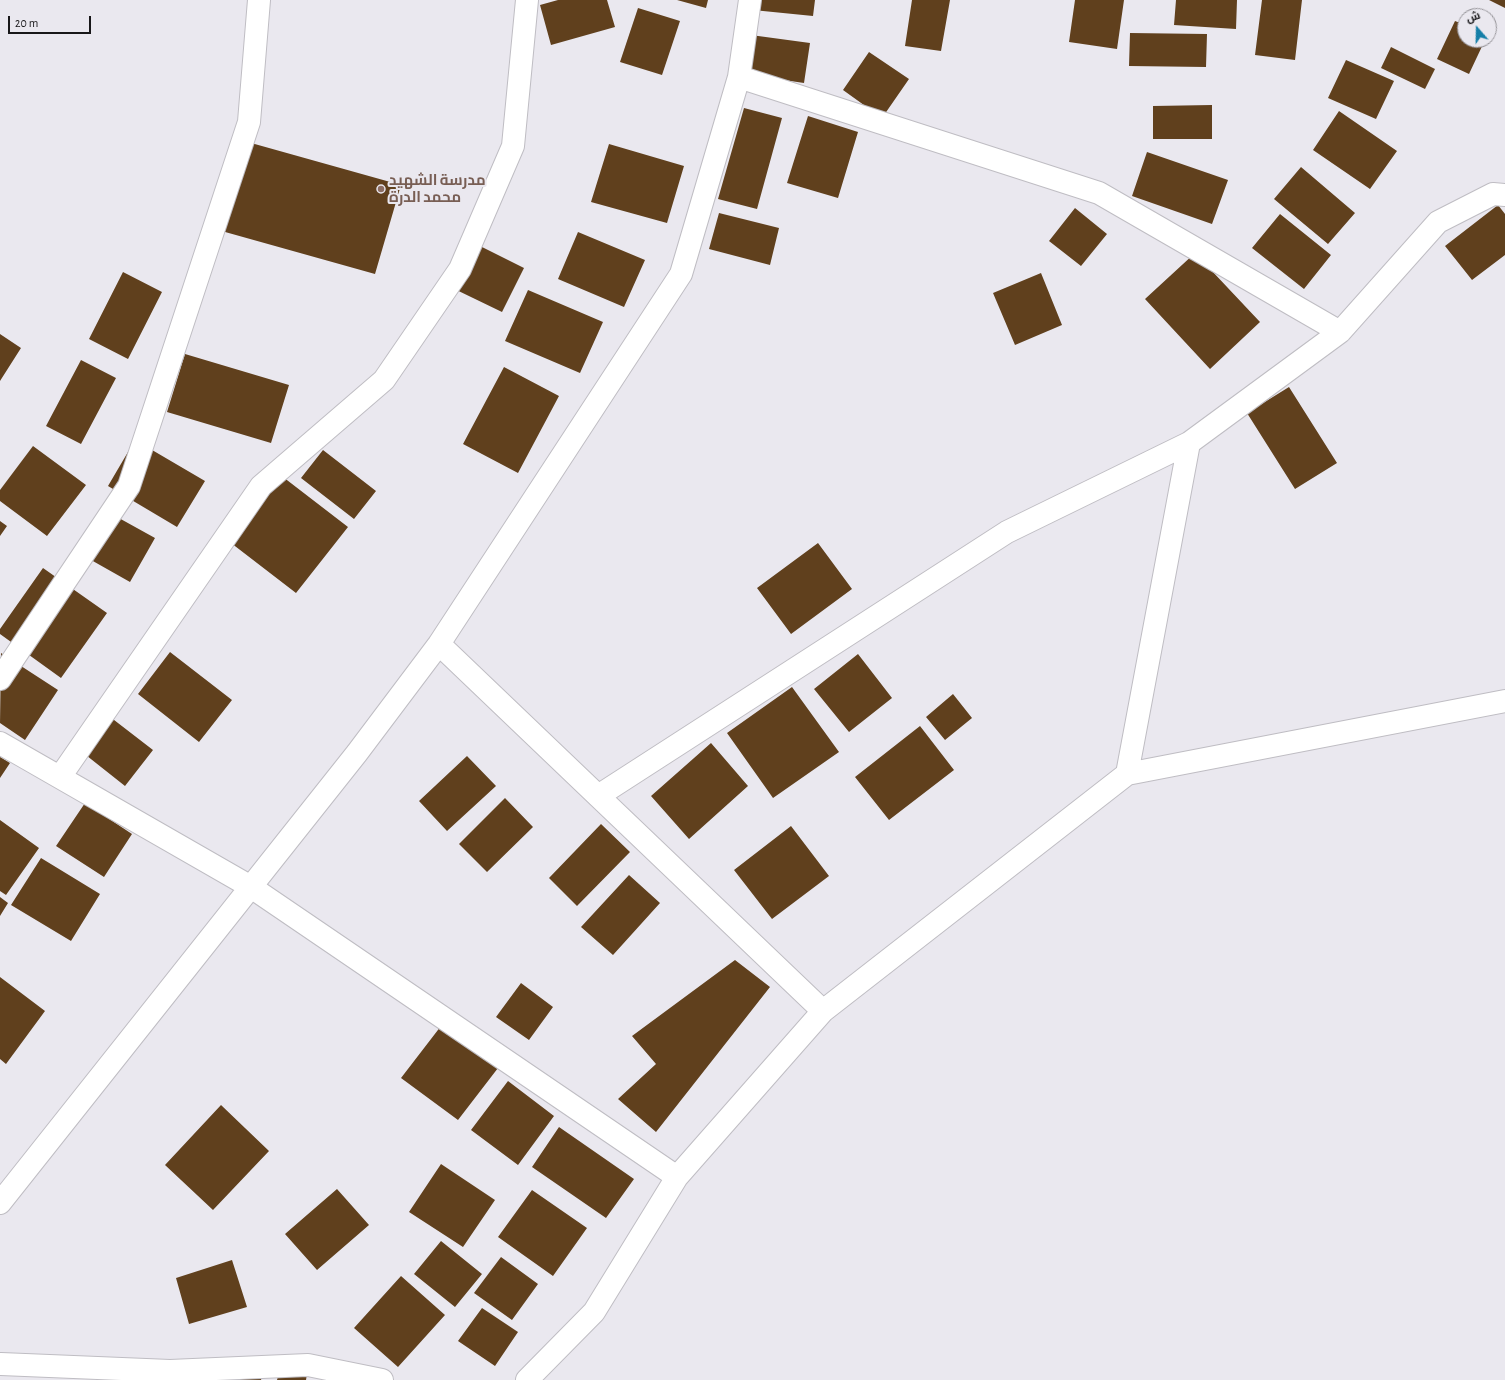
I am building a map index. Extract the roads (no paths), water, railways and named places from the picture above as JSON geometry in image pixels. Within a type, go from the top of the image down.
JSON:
[{"type":"street","points":[[0,679],[128,486],[248,122],[259,0]]},
{"type":"street","points":[[60,777],[261,486],[384,380],[460,268],[513,146],[527,0]]},
{"type":"street","points":[[0,1203],[357,753],[439,644],[682,274],[739,77],[750,0]]},
{"type":"street","points":[[739,77],[1099,193],[1340,332]]},
{"type":"street","points":[[598,796],[1007,532],[1189,443],[1340,332],[1438,222],[1492,194],[1505,195]]},
{"type":"street","points":[[1127,774],[1189,443]]},
{"type":"street","points":[[439,644],[823,1011]]},
{"type":"street","points":[[527,1380],[594,1312],[677,1178],[823,1011],[1127,774],[1505,701]]},
{"type":"street","points":[[0,743],[251,886],[677,1178]]},
{"type":"street","points":[[2,1367],[170,1371],[308,1365],[382,1380]]},
{"type":"place","name":"مدرسة الشهيد محمد الدرة","points":[[381,189]]}]
